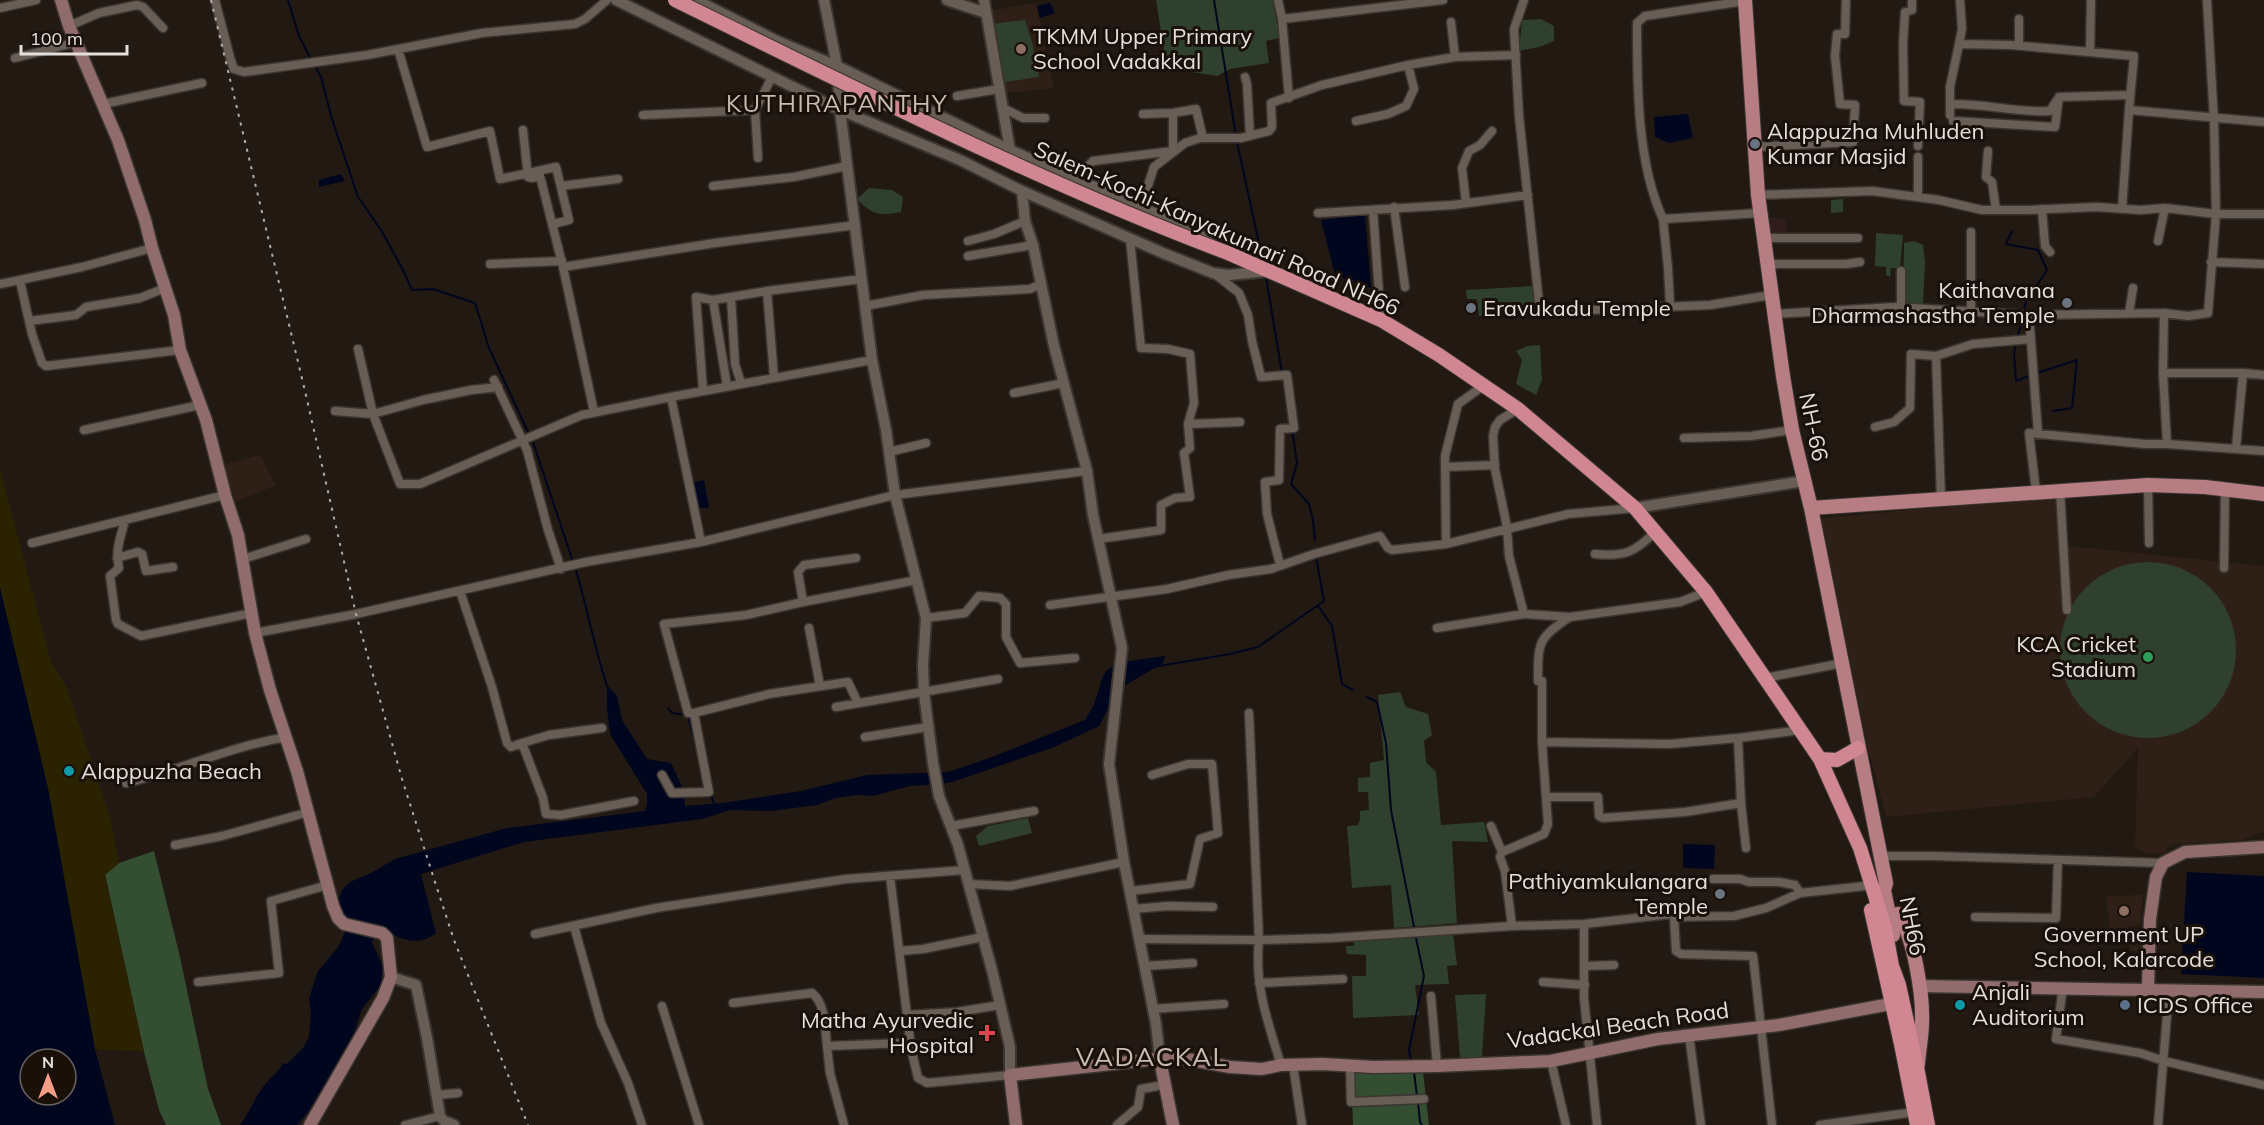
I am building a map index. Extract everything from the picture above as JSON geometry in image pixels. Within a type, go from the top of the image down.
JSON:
[{"type":"highway","name":"Salem-Kochi-Kanyakumari Road NH66","points":[[675,0],[838,80],[1088,196],[1139,219],[1228,253],[1382,320],[1439,355],[1518,409],[1635,508],[1706,592],[1820,759],[1860,848],[1885,928],[1897,1003],[1917,1066],[1928,1125]]},
{"type":"highway","name":"NH66","points":[[1801,730],[1849,842],[1865,886],[1897,1003],[1916,1119]]},
{"type":"highway","points":[[1820,759],[1837,760],[1858,748]]},
{"type":"main road","points":[[61,0],[69,26],[103,104],[145,220],[174,315],[180,350],[206,420],[225,495],[238,535],[255,633],[270,690],[287,737],[338,918],[344,924],[382,933],[387,938],[391,977],[383,998],[310,1125]]},
{"type":"main road","name":"NH-66","points":[[1745,0],[1758,195],[1770,296],[1792,430],[1811,508],[1880,856]]},
{"type":"main road","points":[[1811,508],[2148,484],[2264,494]]},
{"type":"main road","points":[[2148,988],[2150,919],[2156,877],[2163,863],[2185,852],[2264,847]]},
{"type":"main road","name":"NH66","points":[[1880,856],[1886,883],[1884,890],[1902,982],[1912,986],[1897,1003]]},
{"type":"main road","points":[[1886,883],[1892,887],[1909,981],[1922,1022],[1917,1066]]},
{"type":"main road","points":[[1912,986],[2148,988],[2264,992]]},
{"type":"main road","name":"Vadackal Beach Road","points":[[1010,1075],[1174,1057],[1230,1068],[1262,1069],[1287,1065],[1323,1064],[1437,1066],[1551,1061],[1689,1035],[1760,1027],[1897,1003]]},
{"type":"main road","points":[[1160,1060],[1173,1125]]},
{"type":"main road","points":[[1010,1075],[1016,1125]]},
{"type":"street","points":[[0,8],[36,0]]},
{"type":"street","points":[[215,0],[231,61],[238,72],[320,62],[482,33],[575,24],[585,19],[608,0]]},
{"type":"street","points":[[616,0],[840,110],[960,160],[1022,191],[1130,239],[1214,273],[1229,275],[1270,271]]},
{"type":"street","points":[[696,0],[777,41],[837,66],[1010,150],[1191,229],[1228,253]]},
{"type":"street","points":[[824,0],[837,66],[840,110],[872,360],[895,495],[926,618],[924,693],[933,763],[939,796],[965,870],[1000,1005],[1010,1047],[1010,1075],[927,1083],[918,1078],[911,1048],[890,876]]},
{"type":"street","points":[[947,0],[986,13]]},
{"type":"street","points":[[984,0],[1010,150]]},
{"type":"street","points":[[1278,0],[1282,19],[1289,98]]},
{"type":"street","points":[[1282,19],[1390,2],[1443,0]]},
{"type":"street","points":[[1524,0],[1514,29],[1519,116],[1540,312],[1710,305],[1770,296]]},
{"type":"street","points":[[1670,306],[1663,219],[1653,199],[1643,141],[1639,104],[1637,23],[1645,16],[1745,0]]},
{"type":"street","points":[[1754,147],[1853,142],[1855,105],[1840,104],[1835,56],[1837,34],[1845,34],[1846,0]]},
{"type":"street","points":[[1912,0],[1912,10],[1905,12],[1904,101],[1920,102],[1918,146]]},
{"type":"street","points":[[1960,0],[1962,29],[1950,87],[1951,118],[2055,128],[2059,97]]},
{"type":"street","points":[[2090,51],[2091,0]]},
{"type":"street","points":[[1773,314],[1900,308],[2029,315],[2164,313],[2188,316],[2208,313],[2216,214],[2207,0]]},
{"type":"street","points":[[69,26],[99,13],[137,5],[143,7],[163,28]]},
{"type":"street","points":[[2019,19],[2019,45]]},
{"type":"street","points":[[1451,22],[1455,57]]},
{"type":"street","points":[[15,58],[77,42]]},
{"type":"street","points":[[1959,44],[2019,45],[2134,56],[2122,209]]},
{"type":"street","points":[[398,49],[427,147],[490,131],[500,178],[556,167],[569,220],[553,224]]},
{"type":"street","points":[[1141,207],[1154,167],[1173,151],[1185,143],[1203,138],[1246,137],[1269,131],[1272,127],[1271,104],[1322,85],[1408,65],[1455,57],[1516,55]]},
{"type":"street","points":[[1356,121],[1388,114],[1406,106],[1414,89],[1408,65]]},
{"type":"street","points":[[758,158],[755,110],[772,77]]},
{"type":"street","points":[[1245,77],[1247,84],[1246,137]]},
{"type":"street","points":[[103,104],[202,83]]},
{"type":"street","points":[[957,96],[999,89]]},
{"type":"street","points":[[2059,97],[2130,95]]},
{"type":"street","points":[[1950,104],[1972,104],[2034,112],[2050,111],[2059,97]]},
{"type":"street","points":[[1003,108],[1023,118],[1045,118]]},
{"type":"street","points":[[1143,114],[1173,114],[1196,109],[1203,138]]},
{"type":"street","points":[[643,115],[755,110]]},
{"type":"street","points":[[2129,110],[2264,122]]},
{"type":"street","points":[[1173,114],[1173,151]]},
{"type":"street","points":[[523,130],[528,172],[530,178],[540,176],[553,224],[594,412]]},
{"type":"street","points":[[1466,203],[1462,168],[1469,151],[1480,145],[1492,131]]},
{"type":"street","points":[[1075,179],[1093,161],[1173,151]]},
{"type":"street","points":[[1988,151],[1986,177],[1992,182],[1996,210]]},
{"type":"street","points":[[1918,157],[1918,197]]},
{"type":"street","points":[[713,186],[794,177],[847,166]]},
{"type":"street","points":[[561,186],[618,178]]},
{"type":"street","points":[[1022,191],[1025,222],[1033,245],[1064,383],[1087,471],[1098,539],[1122,648],[1109,764],[1124,862],[1160,1060]]},
{"type":"street","points":[[1758,195],[1872,191],[1918,197],[1982,210],[2097,207],[2164,208],[2216,214],[2264,214]]},
{"type":"street","points":[[1318,213],[1466,203],[1528,195]]},
{"type":"street","points":[[1394,207],[1405,287]]},
{"type":"street","points":[[2158,241],[2164,208]]},
{"type":"street","points":[[1373,210],[1382,320]]},
{"type":"street","points":[[2042,210],[2045,246],[2050,252]]},
{"type":"street","points":[[1663,219],[1760,213]]},
{"type":"street","points":[[969,241],[1025,222]]},
{"type":"street","points":[[490,264],[562,264],[856,225]]},
{"type":"street","points":[[1971,232],[1971,311]]},
{"type":"street","points":[[1763,238],[1858,237]]},
{"type":"street","points":[[1098,539],[1161,530],[1161,505],[1175,498],[1190,497],[1184,453],[1190,448],[1188,424],[1194,403],[1190,354],[1168,349],[1141,348],[1130,239]]},
{"type":"street","points":[[968,256],[1033,245]]},
{"type":"street","points":[[0,284],[152,248]]},
{"type":"street","points":[[1766,264],[1860,262]]},
{"type":"street","points":[[2211,262],[2264,264]]},
{"type":"street","points":[[1900,308],[1901,271]]},
{"type":"street","points":[[1214,273],[1239,292],[1248,315],[1261,377],[1287,375],[1294,428],[1280,429],[1279,480],[1265,482],[1267,514],[1280,565]]},
{"type":"street","points":[[703,390],[696,297],[713,300],[862,279]]},
{"type":"street","points":[[20,281],[29,321],[42,363],[46,366],[180,350]]},
{"type":"street","points":[[865,306],[923,295],[1030,289],[1041,284]]},
{"type":"street","points":[[29,321],[76,315],[86,307],[140,298],[165,288]]},
{"type":"street","points":[[2129,313],[2133,288]]},
{"type":"street","points":[[767,291],[774,377]]},
{"type":"street","points":[[731,297],[735,364],[741,383]]},
{"type":"street","points":[[713,300],[727,386]]},
{"type":"street","points":[[2164,313],[2163,372],[2167,444]]},
{"type":"street","points":[[2029,315],[2038,433]]},
{"type":"street","points":[[1875,427],[1894,422],[1910,408],[1911,354],[1936,356],[1973,344],[2031,339]]},
{"type":"street","points":[[358,349],[374,414],[400,484],[420,484],[582,415],[703,390],[872,360]]},
{"type":"street","points":[[1936,356],[1941,498]]},
{"type":"street","points":[[2163,372],[2264,375]]},
{"type":"street","points":[[2236,448],[2243,373]]},
{"type":"street","points":[[335,411],[374,414],[496,383],[523,440],[561,569]]},
{"type":"street","points":[[1014,393],[1064,383]]},
{"type":"street","points":[[1446,544],[1445,456],[1458,404],[1483,386]]},
{"type":"street","points":[[671,397],[701,542]]},
{"type":"street","points":[[84,430],[200,405]]},
{"type":"street","points":[[1518,409],[1500,420],[1493,436],[1494,465],[1507,527],[1509,556],[1524,614]]},
{"type":"street","points":[[1188,424],[1240,422]]},
{"type":"street","points":[[1683,438],[1751,436],[1792,430]]},
{"type":"street","points":[[2036,491],[2029,433],[2145,444],[2264,451]]},
{"type":"street","points":[[889,452],[926,443]]},
{"type":"street","points":[[1445,467],[1494,465]]},
{"type":"street","points":[[255,633],[356,614],[586,562],[701,542],[895,495],[1087,471]]},
{"type":"street","points":[[1050,605],[1167,589],[1228,574],[1271,569],[1380,536],[1388,549],[1392,550],[1446,544],[1507,527],[1568,514],[1635,508],[1804,481]]},
{"type":"street","points":[[2148,484],[2148,543]]},
{"type":"street","points":[[2224,489],[2224,568]]},
{"type":"street","points":[[2060,490],[2067,610]]},
{"type":"street","points":[[32,543],[225,495]]},
{"type":"street","points":[[125,521],[117,558],[119,568],[110,576],[114,615],[118,624],[136,635],[148,636],[252,613]]},
{"type":"street","points":[[1595,554],[1635,551],[1655,532]]},
{"type":"street","points":[[243,559],[306,539]]},
{"type":"street","points":[[117,558],[138,552],[142,554],[146,570],[172,567]]},
{"type":"street","points":[[803,602],[798,572],[804,564],[856,558]]},
{"type":"street","points":[[858,703],[848,682],[769,694],[688,713],[664,624],[746,615],[917,580]]},
{"type":"street","points":[[460,591],[492,687],[507,743],[511,747],[549,735],[602,728]]},
{"type":"street","points":[[1437,628],[1524,614],[1570,617],[1680,602],[1706,592]]},
{"type":"street","points":[[926,618],[965,613],[979,596],[1000,598],[1006,604],[1006,637],[1020,663],[1075,658]]},
{"type":"street","points":[[1502,852],[1544,834],[1548,824],[1538,648],[1551,629],[1570,617]]},
{"type":"street","points":[[809,628],[820,686]]},
{"type":"street","points":[[1765,678],[1843,663]]},
{"type":"street","points":[[836,707],[998,679]]},
{"type":"street","points":[[662,775],[672,793],[708,792],[694,713]]},
{"type":"street","points":[[1249,713],[1259,940],[1258,983],[1261,998],[1287,1065],[1302,1125]]},
{"type":"street","points":[[865,737],[928,727]]},
{"type":"street","points":[[1542,742],[1669,744],[1801,730]]},
{"type":"street","points":[[126,783],[161,775],[242,746],[287,737]]},
{"type":"street","points":[[1738,738],[1746,848]]},
{"type":"street","points":[[522,743],[543,798],[546,814],[561,815],[634,801]]},
{"type":"street","points":[[1130,891],[1190,884],[1200,839],[1218,833],[1212,764],[1188,764],[1152,775]]},
{"type":"street","points":[[1546,797],[1598,797],[1599,816],[1603,818],[1685,812],[1741,803]]},
{"type":"street","points":[[951,826],[1034,811]]},
{"type":"street","points":[[175,845],[222,837],[309,812]]},
{"type":"street","points":[[1491,826],[1502,852],[1500,857],[1505,871],[1512,926]]},
{"type":"street","points":[[1880,856],[2163,863]]},
{"type":"street","points":[[1975,917],[2056,918],[2058,860]]},
{"type":"street","points":[[968,884],[1010,886],[1124,862]]},
{"type":"street","points":[[535,934],[656,908],[846,879],[965,870]]},
{"type":"street","points":[[1713,879],[1779,882],[1795,885],[1800,893]]},
{"type":"street","points":[[198,982],[279,974],[269,903],[327,881]]},
{"type":"street","points":[[1139,939],[1259,940],[1366,936],[1512,926],[1584,924],[1667,914],[1674,917],[1734,916],[1766,908],[1800,893],[1865,886]]},
{"type":"street","points":[[1133,909],[1168,906],[1213,907]]},
{"type":"street","points":[[1674,917],[1676,951],[1681,954],[1754,956],[1772,1125]]},
{"type":"street","points":[[1584,924],[1589,1053],[1597,1125]]},
{"type":"street","points":[[574,926],[601,1023],[628,1083],[642,1125]]},
{"type":"street","points":[[900,951],[923,950],[983,937]]},
{"type":"street","points":[[1144,966],[1193,963]]},
{"type":"street","points":[[1585,966],[1614,965]]},
{"type":"street","points":[[391,977],[416,985],[440,1116],[444,1121],[454,1125]]},
{"type":"street","points":[[1258,983],[1343,979]]},
{"type":"street","points":[[1543,982],[1585,985]]},
{"type":"street","points":[[2063,987],[2056,1039],[2140,1053],[2264,1085]]},
{"type":"street","points":[[2158,1125],[2169,990]]},
{"type":"street","points":[[733,1003],[812,993],[819,998],[824,1019],[830,1073],[844,1125]]},
{"type":"street","points":[[1431,996],[1437,1066]]},
{"type":"street","points":[[1152,1009],[1224,1004]]},
{"type":"street","points":[[907,1015],[957,1012],[1000,1005]]},
{"type":"street","points":[[662,1006],[699,1125]]},
{"type":"street","points":[[1689,1035],[1701,1125]]},
{"type":"street","points":[[827,1046],[905,1043],[911,1048]]},
{"type":"street","points":[[1551,1061],[1566,1125]]},
{"type":"street","points":[[1350,1065],[1351,1102],[1420,1099]]},
{"type":"street","points":[[1117,1125],[1138,1107],[1141,1089],[1164,1085]]},
{"type":"street","points":[[437,1095],[458,1093]]},
{"type":"street","points":[[405,1125],[440,1116]]},
{"type":"street","points":[[1820,1125],[1916,1119]]},
{"type":"shaded area","name":"TKMM Upper Primary School Vadakkal","points":[[1036,3],[1054,88],[1005,93],[989,11]]},
{"type":"shaded area","points":[[1767,218],[1786,218],[1787,232],[1769,232]]},
{"type":"shaded area","points":[[260,455],[276,485],[236,502],[223,465]]},
{"type":"shaded area","points":[[2054,496],[2059,545],[2264,566],[2264,832],[2242,840],[2171,844],[2164,853],[2147,854],[2135,848],[2138,748],[2094,797],[1887,817],[1868,749],[1816,519]]},
{"type":"shaded area","name":"Government UP School, Kalarcode","points":[[2143,895],[2140,925],[2110,930],[2106,896]]},
{"type":"shaded area","points":[[2147,933],[2148,951],[2130,951],[2130,945],[2117,945],[2116,934]]},
{"type":"green space","points":[[1156,0],[1273,0],[1279,38],[1266,41],[1269,63],[1230,69],[1217,76],[1167,68]]},
{"type":"green space","points":[[1541,19],[1554,26],[1554,41],[1519,51],[1522,20]]},
{"type":"green space","points":[[1025,20],[1039,77],[1005,82],[992,24]]},
{"type":"green space","points":[[869,188],[892,190],[903,197],[901,212],[882,214],[867,208],[857,199]]},
{"type":"green space","points":[[1843,199],[1843,212],[1831,213],[1831,200]]},
{"type":"green space","points":[[1876,233],[1903,235],[1900,268],[1891,268],[1890,277],[1886,275],[1886,267],[1875,266]]},
{"type":"green space","points":[[1914,241],[1923,245],[1925,262],[1923,305],[1903,302],[1904,243]]},
{"type":"green space","points":[[1533,286],[1535,310],[1479,316],[1477,299],[1467,299],[1466,290]]},
{"type":"green space","points":[[1540,345],[1542,380],[1536,395],[1516,384],[1522,360],[1516,351],[1527,346]]},
{"type":"green space","name":"KCA Cricket Stadium","points":[[2148,562],[2182,569],[2197,577],[2210,588],[2221,601],[2229,616],[2236,650],[2229,684],[2221,699],[2210,712],[2197,723],[2182,731],[2148,738],[2114,731],[2099,723],[2086,712],[2075,699],[2067,684],[2060,650],[2067,616],[2075,601],[2086,588],[2099,577],[2114,569]]},
{"type":"green space","points":[[1400,692],[1406,707],[1428,714],[1432,735],[1424,741],[1426,762],[1436,772],[1441,825],[1484,822],[1488,842],[1452,841],[1457,923],[1394,928],[1391,885],[1352,888],[1347,826],[1358,825],[1360,811],[1369,810],[1368,792],[1358,792],[1358,778],[1370,777],[1370,763],[1384,760],[1378,695]]},
{"type":"green space","points":[[1028,818],[1032,833],[979,846],[976,836],[988,826]]},
{"type":"green space","points":[[154,851],[180,957],[208,1089],[221,1125],[166,1125],[159,1110],[144,1052],[105,874],[119,863]]},
{"type":"green space","points":[[1453,934],[1457,965],[1447,966],[1449,984],[1415,985],[1419,1015],[1353,1018],[1352,976],[1366,976],[1366,955],[1347,954],[1346,946],[1354,946],[1354,940]]},
{"type":"green space","points":[[1486,994],[1482,1057],[1460,1058],[1455,995]]},
{"type":"green space","points":[[1423,1071],[1429,1125],[1353,1125],[1351,1072]]},
{"type":"sand","name":"Alappuzha Beach","points":[[0,469],[51,662],[67,688],[111,821],[119,863],[105,875],[144,1052],[95,1049],[48,788],[0,588]]},
{"type":"water","points":[[1050,3],[1055,13],[1040,18],[1037,6]]},
{"type":"water","points":[[1688,114],[1693,138],[1669,143],[1655,137],[1654,117]]},
{"type":"water","points":[[341,174],[345,181],[319,187],[319,180]]},
{"type":"water","points":[[1365,215],[1371,288],[1335,275],[1321,220]]},
{"type":"water","points":[[704,480],[709,508],[693,508],[683,485]]},
{"type":"water","points":[[0,588],[48,788],[95,1049],[115,1125],[0,1125]]},
{"type":"water","points":[[1165,656],[1163,663],[1119,689],[1099,726],[1052,748],[952,782],[910,786],[873,796],[857,795],[836,798],[817,805],[771,811],[730,810],[702,819],[524,842],[421,874],[436,933],[429,938],[414,941],[391,934],[377,926],[372,943],[383,965],[381,985],[362,1009],[353,1035],[308,1112],[297,1125],[240,1125],[263,1087],[283,1063],[287,1064],[303,1048],[309,1037],[311,1014],[309,998],[318,971],[339,946],[349,922],[336,906],[342,890],[350,882],[395,859],[507,828],[645,811],[647,794],[610,734],[607,685],[617,696],[622,720],[647,759],[671,763],[684,791],[685,806],[723,803],[801,791],[867,775],[948,772],[1085,720],[1094,705],[1103,676],[1108,669],[1123,662]]},
{"type":"water","points":[[1683,844],[1715,845],[1714,869],[1683,868]]},
{"type":"water","points":[[2187,872],[2264,876],[2264,978],[2181,974]]},
{"type":"waterway","points":[[288,0],[299,36],[312,61]]},
{"type":"waterway","points":[[1214,0],[1236,136]]},
{"type":"waterway","points":[[315,66],[321,77],[332,119],[358,197],[381,230],[412,290],[433,289],[475,303],[489,348],[529,434]]},
{"type":"waterway","points":[[1237,142],[1263,262]]},
{"type":"waterway","points":[[2012,231],[2006,244],[2038,250],[2047,270],[2026,302],[2023,313]]},
{"type":"waterway","points":[[1266,277],[1282,373]]},
{"type":"waterway","points":[[2022,318],[2014,353],[2016,381],[2032,375]]},
{"type":"waterway","points":[[2037,373],[2077,360],[2072,408],[2053,411]]},
{"type":"waterway","points":[[1292,429],[1297,463],[1291,484],[1309,504],[1315,540]]},
{"type":"waterway","points":[[532,439],[573,562]]},
{"type":"waterway","points":[[1153,667],[1258,647],[1324,601],[1316,557]]},
{"type":"waterway","points":[[575,567],[607,686]]},
{"type":"waterway","points":[[1318,606],[1332,626],[1342,684],[1353,690]]},
{"type":"waterway","points":[[1367,697],[1377,702],[1386,743],[1391,810],[1414,927]]},
{"type":"waterway","points":[[668,708],[672,713],[688,715],[696,746]]},
{"type":"waterway","points":[[711,795],[715,806]]},
{"type":"waterway","points":[[1411,1061],[1409,1050],[1424,976],[1416,938]]},
{"type":"waterway","points":[[1414,1072],[1417,1096]]},
{"type":"waterway","points":[[1418,1102],[1422,1125]]},
{"type":"railway","points":[[211,0],[356,614],[402,779],[454,940],[528,1125]]},
{"type":"place","name":"TKMM Upper Primary School Vadakkal","points":[[1021,49]]},
{"type":"place","name":"Alappuzha Muhluden Kumar Masjid","points":[[1755,144]]},
{"type":"place","name":"Kaithavana Dharmashastha Temple","points":[[2067,303]]},
{"type":"place","name":"Eravukadu Temple","points":[[1471,308]]},
{"type":"place","name":"KCA Cricket Stadium","points":[[2148,657]]},
{"type":"place","name":"Alappuzha Beach","points":[[69,771]]},
{"type":"place","name":"Pathiyamkulangara Temple","points":[[1720,894]]},
{"type":"place","name":"Government UP School, Kalarcode","points":[[2124,911]]},
{"type":"place","name":"Anjali Auditorium","points":[[1960,1005]]},
{"type":"place","name":"ICDS Office","points":[[2125,1005]]},
{"type":"place","name":"Matha Ayurvedic Hospital","points":[[987,1033]]},
{"type":"district","name":"KUTHIRAPANTHY","points":[[837,103]]},
{"type":"district","name":"VADACKAL","points":[[1152,1056]]}]
